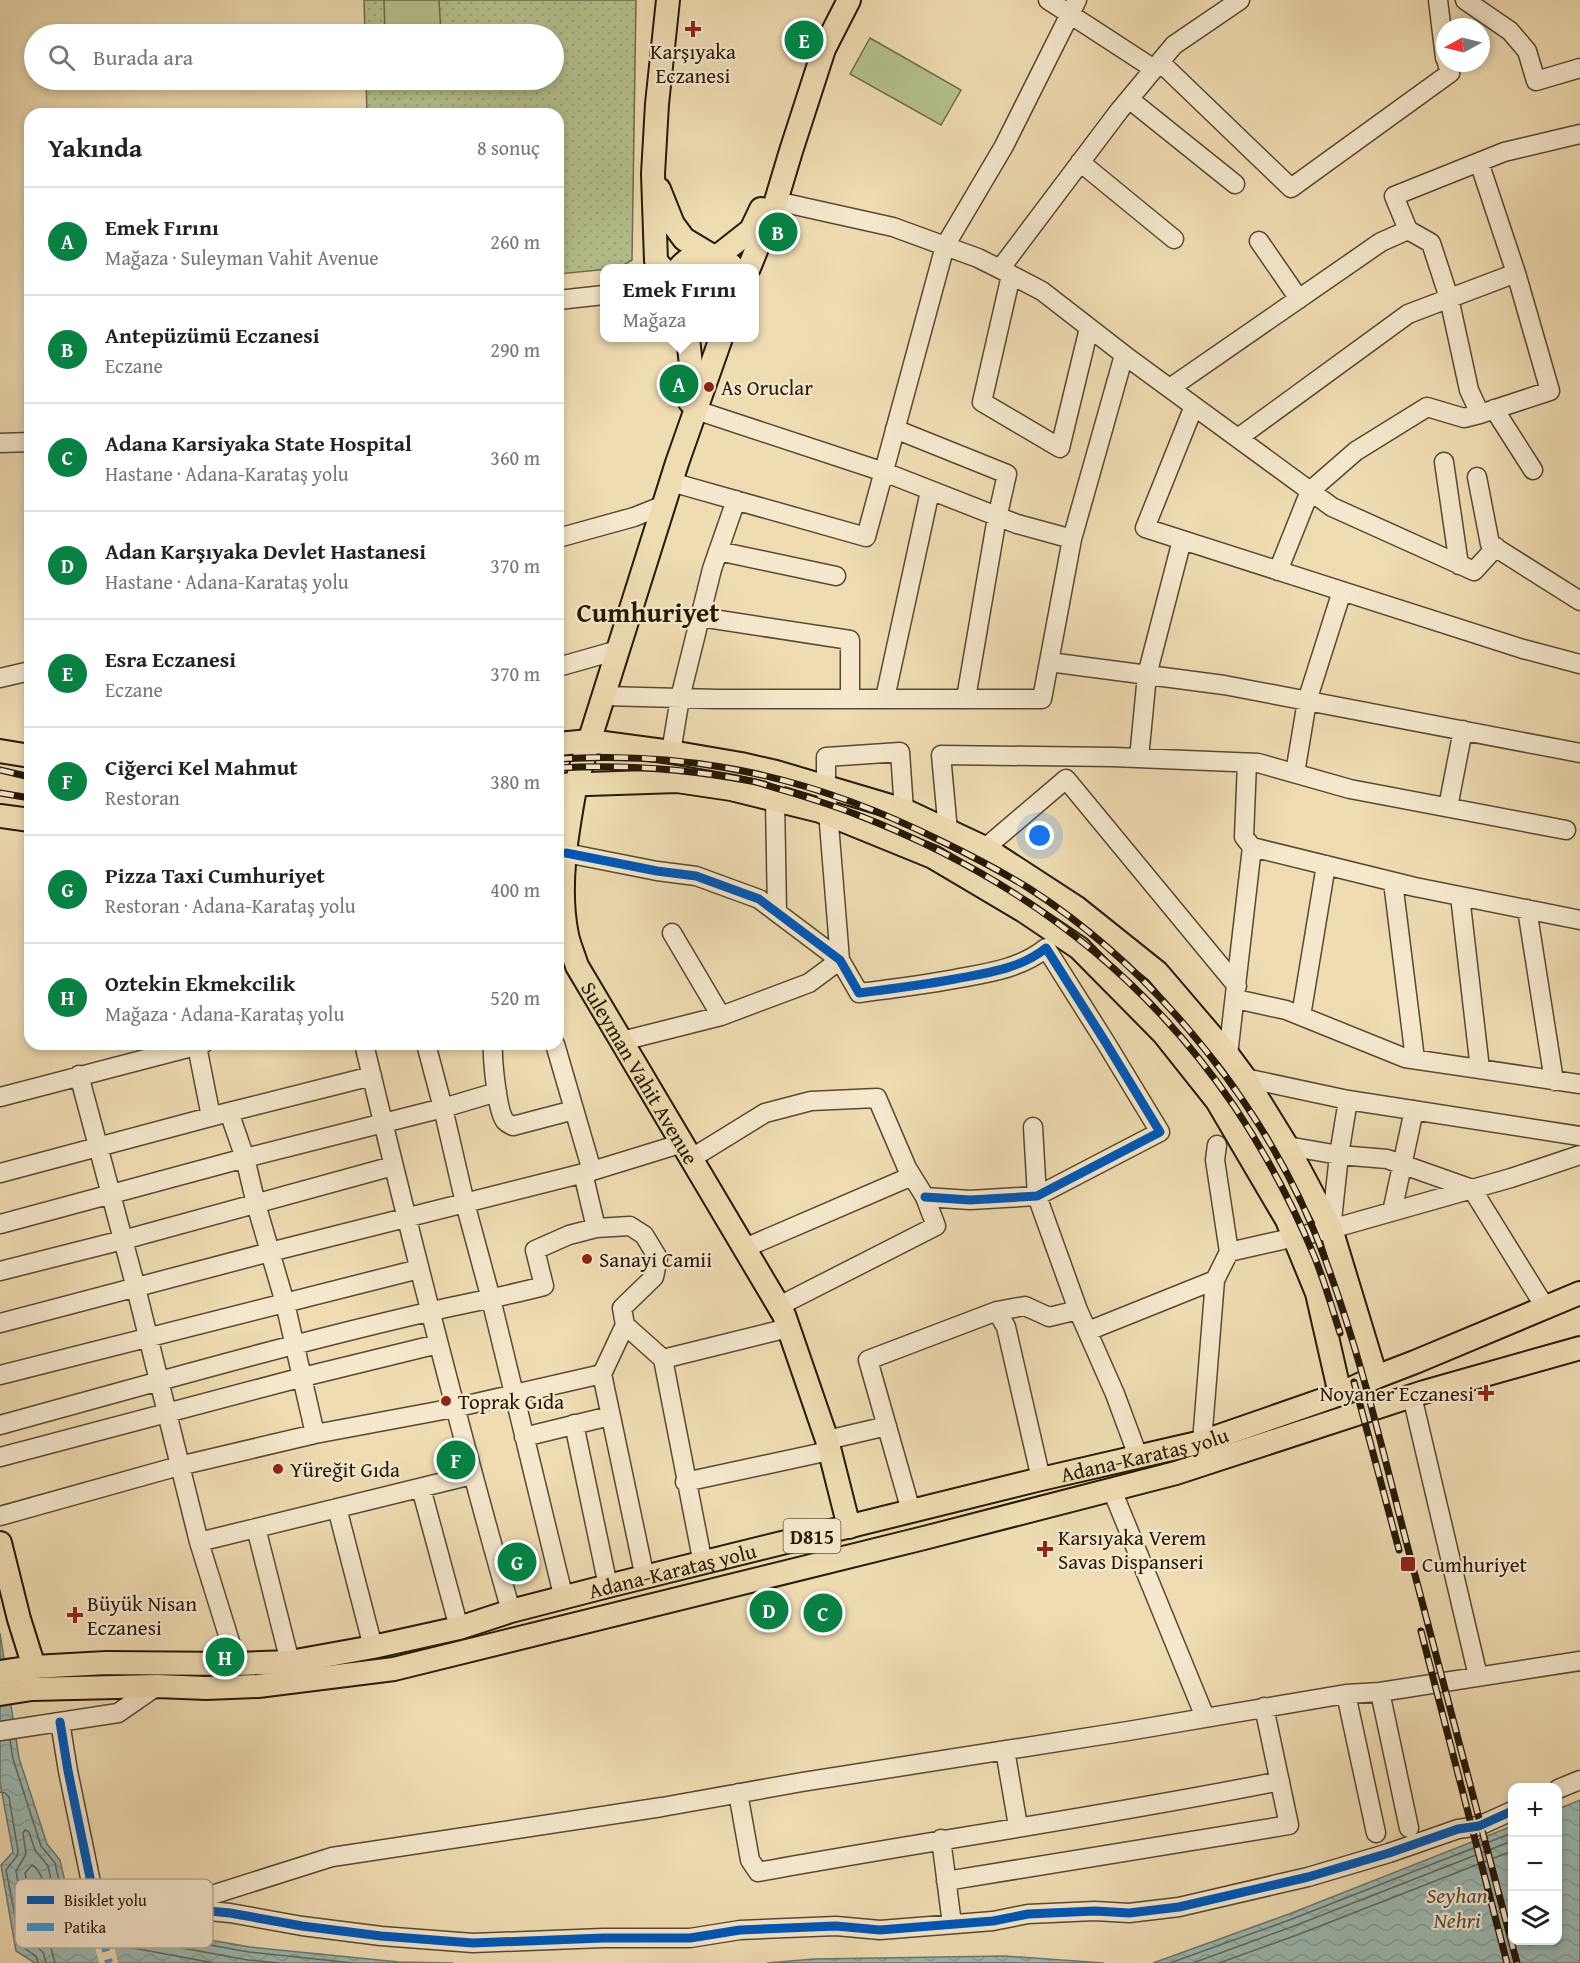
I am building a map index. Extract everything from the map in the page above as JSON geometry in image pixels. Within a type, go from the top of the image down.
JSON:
[{"type":"main road","points":[[659,264],[656,261],[653,174],[657,104],[668,0]]},
{"type":"main road","points":[[751,264],[776,201],[824,49],[849,0]]},
{"type":"main road","points":[[721,260],[751,230],[790,151]]},
{"type":"main road","points":[[653,174],[673,224],[684,239],[721,260]]},
{"type":"main road","points":[[683,264],[690,258],[700,255],[721,260]]},
{"type":"main road","points":[[674,472],[691,395],[688,342]]},
{"type":"main road","points":[[674,472],[720,342]]},
{"type":"main road","name":"Suleyman Vahit Avenue","points":[[564,870],[571,813],[567,784],[588,741],[604,696],[674,472]]},
{"type":"main road","points":[[564,743],[588,741],[671,752],[776,772],[904,810],[986,848],[1077,908],[1157,972],[1245,1078],[1287,1146],[1330,1229],[1376,1377]]},
{"type":"main road","points":[[0,751],[24,755]]},
{"type":"main road","points":[[567,784],[677,781],[731,789],[828,814],[933,857],[1024,911],[1079,948],[1163,1033],[1217,1101],[1287,1220],[1317,1293],[1340,1394]]},
{"type":"main road","points":[[0,816],[24,819]]},
{"type":"main road","name":"Suleyman Vahit Avenue","points":[[564,907],[567,936],[564,947],[778,1306],[788,1328],[828,1445],[849,1527]]},
{"type":"main road","name":"Adana-Karataş yolu","points":[[21,1674],[106,1664],[290,1662],[459,1628],[511,1611],[911,1510],[1202,1442],[1340,1394],[1580,1293]]},
{"type":"main road","name":"Adana-Karataş yolu","points":[[21,1674],[206,1688],[258,1686],[394,1669],[1176,1473],[1412,1396],[1580,1348]]},
{"type":"main road","points":[[0,1543],[19,1619],[21,1674]]},
{"type":"main road","name":"D815","points":[[0,1694],[21,1674]]},
{"type":"street","points":[[1048,0],[1074,7],[1157,65],[1291,188],[1450,72]]},
{"type":"street","points":[[1437,0],[1439,18]]},
{"type":"street","points":[[1465,0],[1510,31],[1527,51],[1536,81],[1580,68]]},
{"type":"street","points":[[1089,328],[1060,448],[982,402],[1006,272],[1080,162],[1157,65],[1174,45],[1235,1]]},
{"type":"street","points":[[674,472],[736,500],[866,537],[945,246],[1004,146],[1074,7]]},
{"type":"street","points":[[1129,99],[1235,184]]},
{"type":"street","points":[[1533,470],[1469,390],[1449,298],[1431,243],[1408,230],[1394,196],[1504,152],[1580,134]]},
{"type":"street","points":[[1080,162],[1174,239]]},
{"type":"street","points":[[1278,571],[1310,491],[1356,451],[1427,407],[1464,418],[1550,391],[1516,273],[1479,162]]},
{"type":"street","points":[[776,201],[893,227],[978,258],[1042,291],[1124,355],[1332,507],[1474,571],[1496,547]]},
{"type":"street","points":[[1170,388],[1381,242],[1408,230]]},
{"type":"street","points":[[1259,241],[1299,299]]},
{"type":"street","points":[[1238,438],[1408,314],[1516,273]]},
{"type":"street","points":[[564,299],[600,295]]},
{"type":"street","points":[[604,696],[1042,699],[1072,539],[1124,355]]},
{"type":"street","points":[[1194,406],[1145,528],[1523,649],[1580,664]]},
{"type":"street","points":[[696,410],[884,472],[1017,524],[1072,539]]},
{"type":"street","points":[[896,429],[1007,474],[966,698]]},
{"type":"street","points":[[0,443],[24,441]]},
{"type":"street","points":[[1444,462],[1459,565]]},
{"type":"street","points":[[1477,477],[1490,544],[1580,601]]},
{"type":"street","points":[[885,698],[930,491]]},
{"type":"street","points":[[671,752],[680,698],[700,617],[718,551],[736,500]]},
{"type":"street","points":[[564,536],[634,517],[664,505]]},
{"type":"street","points":[[1139,758],[1147,675],[1182,540]]},
{"type":"street","points":[[718,551],[836,576]]},
{"type":"street","points":[[1295,773],[1307,701],[1342,591]]},
{"type":"street","points":[[700,617],[850,640],[850,698]]},
{"type":"street","points":[[564,665],[618,650]]},
{"type":"street","points":[[1049,662],[1224,685],[1580,753]]},
{"type":"street","points":[[0,678],[24,672]]},
{"type":"street","points":[[1448,807],[1463,730]]},
{"type":"street","points":[[840,960],[826,787],[826,757],[900,752],[904,810]]},
{"type":"street","points":[[948,831],[941,755],[1139,758],[1258,763],[1350,789],[1566,830]]},
{"type":"street","points":[[1247,763],[1244,837],[1252,847],[1393,882],[1580,920]]},
{"type":"street","points":[[776,772],[777,912]]},
{"type":"street","points":[[986,848],[1066,779],[1237,992],[1405,1058],[1580,1084]]},
{"type":"street","points":[[1228,1055],[1252,847]]},
{"type":"street","points":[[566,853],[657,872],[696,876],[759,899],[840,960],[859,993],[929,984],[1004,970],[1037,955],[1046,948],[1160,1132],[1037,1196],[970,1200],[925,1197]]},
{"type":"street","points":[[1301,1016],[1326,865]]},
{"type":"street","points":[[1393,882],[1415,1059]]},
{"type":"street","points":[[1460,896],[1480,1069]]},
{"type":"street","points":[[1527,909],[1554,1081]]},
{"type":"street","points":[[672,933],[722,1016]]},
{"type":"street","points":[[622,1041],[722,1016],[809,983],[840,960]]},
{"type":"street","points":[[0,1097],[180,1050]]},
{"type":"street","points":[[201,1050],[211,1117]]},
{"type":"street","points":[[366,1050],[405,1218],[454,1408],[511,1611]]},
{"type":"street","points":[[428,1050],[564,1599]]},
{"type":"street","points":[[494,1050],[497,1092],[503,1117],[507,1123],[513,1126],[574,1110]]},
{"type":"street","points":[[557,1050],[574,1110],[596,1228]]},
{"type":"street","points":[[78,1075],[136,1288],[199,1542],[237,1664]]},
{"type":"street","points":[[0,1173],[372,1076]]},
{"type":"street","points":[[1245,1078],[1348,1100],[1580,1136]]},
{"type":"street","points":[[0,1224],[497,1092]]},
{"type":"street","points":[[0,1323],[587,1172],[687,1151],[765,1113],[812,1101],[877,1098],[912,1176],[925,1197],[936,1226],[778,1306]]},
{"type":"street","points":[[1330,1229],[1348,1100]]},
{"type":"street","points":[[1392,1212],[1414,1110]]},
{"type":"street","points":[[229,1112],[245,1158],[285,1303],[315,1434]]},
{"type":"street","points":[[1033,1127],[1037,1196],[1078,1310],[1115,1394],[1137,1456]]},
{"type":"street","points":[[1202,1442],[1215,1280],[1229,1252],[1215,1160],[1217,1145]]},
{"type":"street","points":[[1287,1146],[1339,1155],[1388,1159],[1472,1189],[1545,1307]]},
{"type":"street","points":[[1229,1252],[1294,1238],[1392,1212],[1580,1155]]},
{"type":"street","points":[[0,1271],[393,1166]]},
{"type":"street","points":[[745,1248],[912,1176]]},
{"type":"street","points":[[0,1425],[429,1311],[544,1286],[535,1250],[569,1234],[596,1228],[630,1226],[644,1235],[658,1258],[654,1277],[622,1308],[624,1325],[602,1374],[645,1578]]},
{"type":"street","points":[[0,1375],[419,1269]]},
{"type":"street","points":[[1088,1331],[1215,1280]]},
{"type":"street","points":[[911,1510],[868,1360],[997,1311],[1025,1306],[1049,1317],[1078,1310]]},
{"type":"street","points":[[997,1311],[1006,1327],[1041,1479]]},
{"type":"street","points":[[624,1325],[663,1359],[703,1564]]},
{"type":"street","points":[[663,1359],[788,1328]]},
{"type":"street","points":[[0,1457],[438,1344]]},
{"type":"street","points":[[0,1516],[179,1466],[315,1434],[454,1408],[602,1374]]},
{"type":"street","points":[[1412,1396],[1478,1676]]},
{"type":"street","points":[[524,1437],[610,1416]]},
{"type":"street","points":[[574,1425],[609,1586]]},
{"type":"street","points":[[686,1482],[828,1445],[887,1426]]},
{"type":"street","points":[[199,1542],[472,1475]]},
{"type":"street","points":[[421,1488],[459,1628]]},
{"type":"street","points":[[1112,1490],[1205,1718]]},
{"type":"street","points":[[337,1508],[373,1647]]},
{"type":"street","points":[[256,1528],[290,1662]]},
{"type":"street","points":[[213,1894],[332,1857],[1346,1694],[1380,1692],[1580,1660]]},
{"type":"street","points":[[0,1731],[118,1713],[157,1686]]},
{"type":"street","points":[[1380,1692],[1409,1828]]},
{"type":"street","points":[[1346,1694],[1376,1833]]},
{"type":"street","points":[[946,1881],[1289,1825],[1264,1707]]},
{"type":"street","points":[[60,1722],[90,1879]]},
{"type":"street","points":[[1005,1750],[1018,1826]]},
{"type":"street","points":[[1562,1786],[1580,1780]]},
{"type":"street","points":[[738,1793],[750,1860],[758,1872],[941,1839],[1205,1796],[1280,1781]]},
{"type":"street","points":[[213,1911],[272,1922],[381,1936],[473,1943],[603,1938],[690,1938],[740,1930],[836,1926],[879,1930],[993,1921],[1028,1914],[1095,1911],[1129,1913],[1179,1907],[1308,1877],[1389,1853],[1458,1829],[1479,1826],[1508,1813]]},
{"type":"street","points":[[941,1839],[952,1924]]},
{"type":"green space","points":[[364,0],[636,0],[632,260],[626,264],[600,264],[600,270],[564,273],[564,108],[367,108],[366,90],[564,90],[564,24],[365,24]]},
{"type":"green space","points":[[384,0],[439,0],[440,24],[385,24]]},
{"type":"green space","points":[[870,38],[961,90],[941,125],[850,74]]},
{"type":"water","points":[[0,1633],[19,1758],[47,1844],[60,1860],[64,1879],[15,1879],[15,1945],[1,1865],[13,1852],[0,1783]]},
{"type":"water","name":"Seyhan Nehri","points":[[1580,1800],[1580,1963],[1153,1963],[1289,1914],[1508,1828],[1508,1945],[1562,1945],[1562,1807]]},
{"type":"water","points":[[213,1941],[250,1947],[399,1962],[453,1963],[35,1963],[16,1951],[15,1948],[213,1948]]},
{"type":"water","points":[[1004,1956],[1104,1963],[767,1963],[814,1959]]},
{"type":"pier","points":[[95,1948],[115,1948],[118,1963],[99,1963]]},
{"type":"railway","points":[[564,759],[609,757],[658,759],[754,773],[847,800],[893,819],[962,851],[1008,876],[1078,923],[1123,962],[1166,1005],[1206,1051],[1243,1101],[1275,1152],[1303,1205],[1338,1295],[1371,1406],[1517,1963]]},
{"type":"railway","points":[[564,768],[631,767],[703,773],[755,782],[812,799],[912,838],[966,865],[1018,896],[1067,930],[1114,969],[1157,1010],[1197,1056],[1234,1106],[1268,1161],[1307,1238],[1319,1267],[1340,1333]]},
{"type":"railway","points":[[0,770],[24,776]]},
{"type":"railway","points":[[0,793],[24,797]]},
{"type":"railway","points":[[1354,1382],[1399,1550]]},
{"type":"railway","points":[[1421,1631],[1507,1963]]},
{"type":"marked path","points":[[105,1948],[109,1963]]},
{"type":"cycle path","points":[[566,853],[657,871],[696,876],[759,899],[840,960],[859,993],[991,972],[1025,961],[1046,948],[1160,1132],[1037,1196],[970,1200],[925,1197]]},
{"type":"cycle path","points":[[60,1722],[90,1879]]},
{"type":"cycle path","points":[[213,1911],[381,1936],[473,1943],[603,1938],[690,1938],[740,1930],[836,1926],[880,1930],[993,1921],[1028,1914],[1095,1911],[1129,1913],[1179,1907],[1308,1877],[1389,1853],[1458,1829],[1479,1826],[1508,1813]]},
{"type":"place","name":"Karşıyaka Eczanesi","points":[[693,29]]},
{"type":"place","name":"Esra Eczanesi","points":[[804,40]]},
{"type":"place","name":"Antepüzümü Eczanesi","points":[[778,232]]},
{"type":"place","name":"Emek Fırını","points":[[679,384]]},
{"type":"place","name":"As Oruclar","points":[[709,387]]},
{"type":"place","name":"Sanayi Camii","points":[[587,1259]]},
{"type":"place","name":"Noyaner Eczanesi","points":[[1486,1393]]},
{"type":"place","name":"Toprak Gıda","points":[[446,1401]]},
{"type":"place","name":"Ciğerci Kel Mahmut","points":[[456,1460]]},
{"type":"place","name":"Yüreğit Gıda","points":[[278,1469]]},
{"type":"place","name":"Karsıyaka Verem Savas Dispanseri","points":[[1045,1549]]},
{"type":"place","name":"Pizza Taxi Cumhuriyet","points":[[517,1562]]},
{"type":"place","name":"Cumhuriyet","points":[[1408,1564]]},
{"type":"place","name":"Adan Karşıyaka Devlet Hastanesi","points":[[769,1610]]},
{"type":"place","name":"Adana Karsiyaka State Hospital","points":[[823,1613]]},
{"type":"place","name":"Büyük Nisan Eczanesi","points":[[75,1615]]},
{"type":"place","name":"Oztekin Ekmekcilik","points":[[225,1657]]},
{"type":"district","name":"Cumhuriyet","points":[[648,612]]}]
